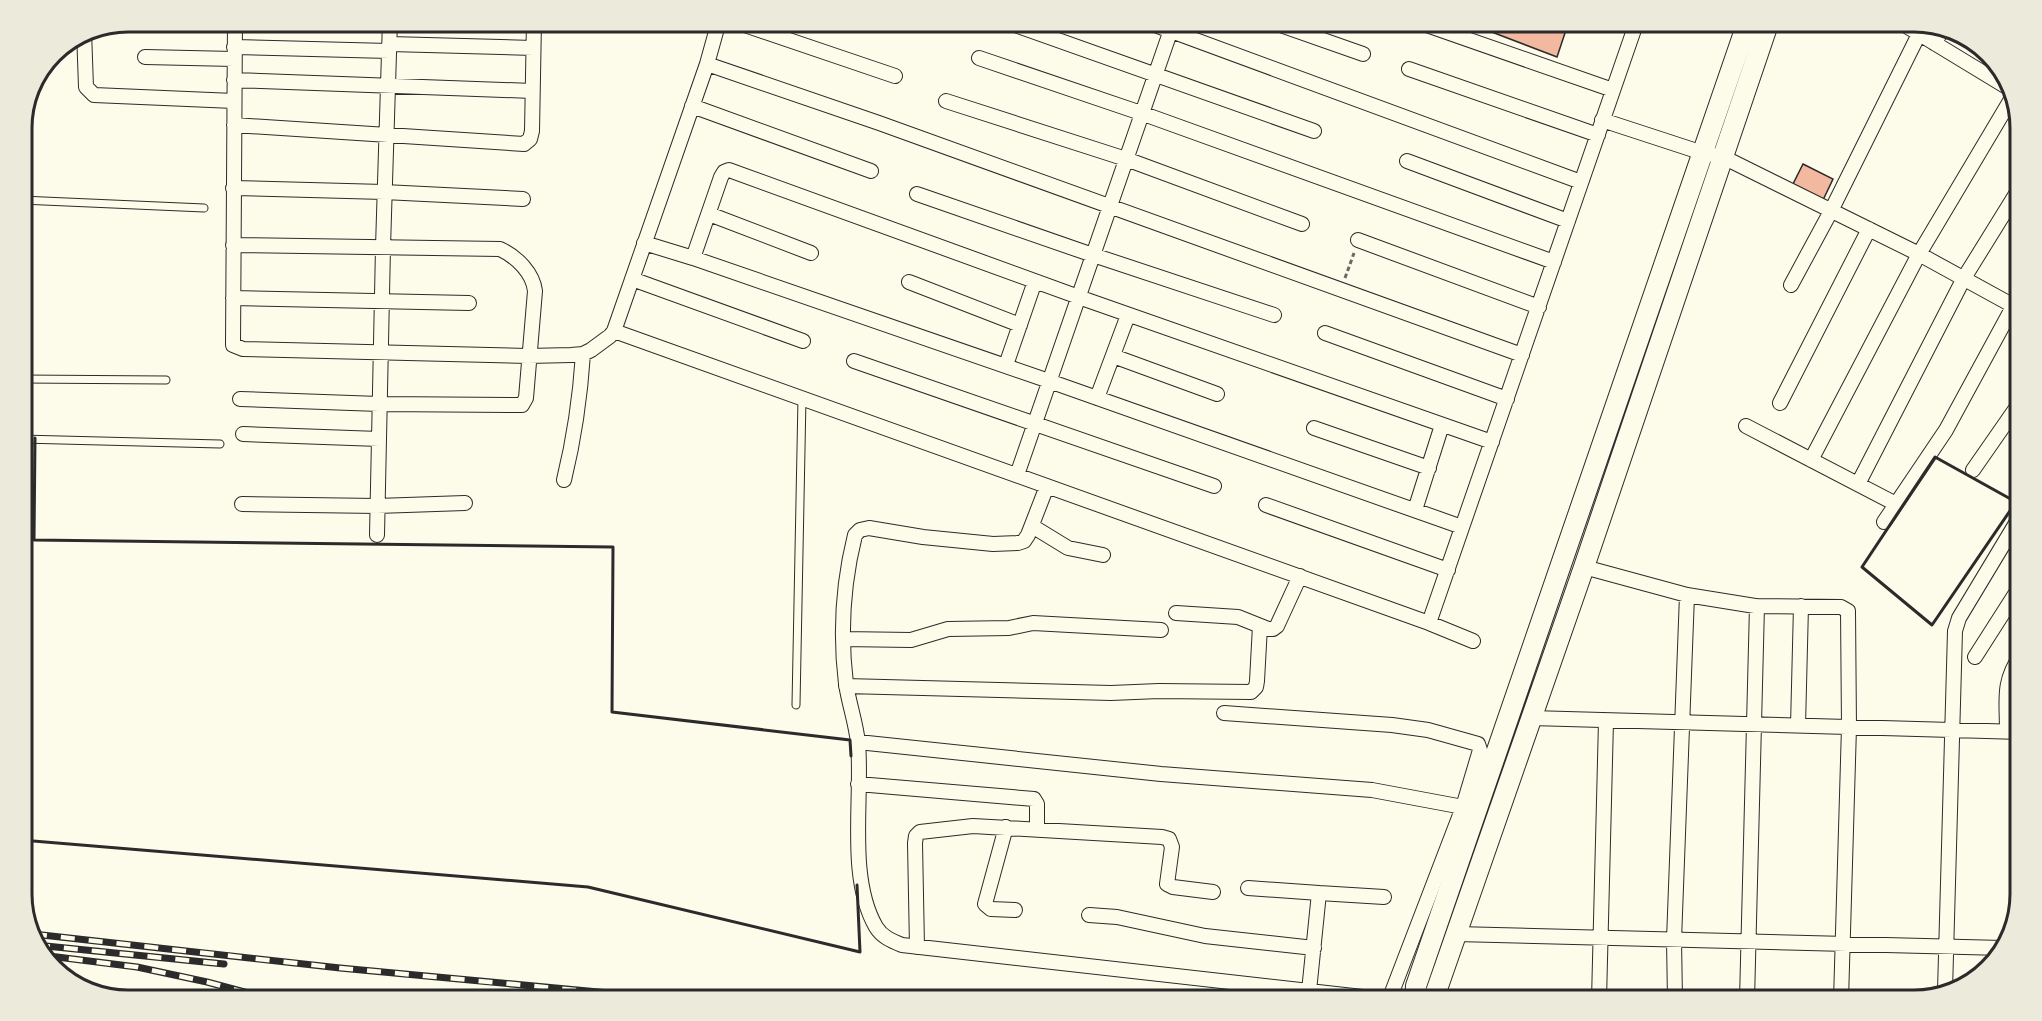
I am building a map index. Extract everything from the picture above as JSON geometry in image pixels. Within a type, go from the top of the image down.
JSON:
[{"type":"street","points":[[235,32],[232,341],[238,348],[528,356],[583,354],[614,331],[707,64],[716,32]]},
{"type":"street","points":[[377,535],[382,247],[390,32]]},
{"type":"street","points":[[234,125],[524,144],[530,139],[532,131],[534,32]]},
{"type":"street","points":[[765,32],[895,76]]},
{"type":"street","points":[[1035,32],[1314,131]]},
{"type":"street","points":[[1017,475],[1170,32]]},
{"type":"street","points":[[1188,32],[1581,182]]},
{"type":"street","points":[[1300,32],[1363,54]]},
{"type":"street","points":[[1447,32],[1613,90]]},
{"type":"street","points":[[1429,623],[1633,32]]},
{"type":"street","points":[[1416,990],[1744,32]]},
{"type":"street","points":[[1437,990],[1584,567],[1765,32]]},
{"type":"street","points":[[1916,32],[1999,81]]},
{"type":"street","points":[[1791,285],[1831,211],[1919,34]]},
{"type":"street","points":[[1934,43],[1939,35]]},
{"type":"street","points":[[84,42],[86,87],[94,95],[234,101]]},
{"type":"street","points":[[145,57],[390,48],[533,48]]},
{"type":"street","points":[[978,58],[1141,113],[1554,261]]},
{"type":"street","points":[[707,64],[1522,355]]},
{"type":"street","points":[[1409,69],[1598,135]]},
{"type":"street","points":[[234,80],[532,91]]},
{"type":"street","points":[[946,100],[1126,159],[1302,224]]},
{"type":"street","points":[[1811,460],[1919,254],[2008,105]]},
{"type":"street","points":[[692,106],[871,171]]},
{"type":"street","points":[[1602,120],[1703,153],[1723,157],[1919,254],[2010,304]]},
{"type":"street","points":[[1407,161],[1568,221]]},
{"type":"street","points":[[693,258],[721,177],[729,170],[1128,315],[1492,442]]},
{"type":"street","points":[[233,188],[523,199]]},
{"type":"street","points":[[917,194],[1274,315]]},
{"type":"street","points":[[1858,484],[1964,279],[2010,204]]},
{"type":"street","points":[[709,214],[811,253]]},
{"type":"street","points":[[1780,403],[1869,229]]},
{"type":"street","points":[[1358,240],[1539,307]]},
{"type":"street","points":[[644,243],[1006,366],[1462,527]]},
{"type":"street","points":[[232,245],[500,249],[510,253],[529,273],[534,282],[535,299],[528,356],[526,398],[524,403],[518,407],[240,399]]},
{"type":"street","points":[[632,279],[803,341]]},
{"type":"street","points":[[1006,366],[1035,281]]},
{"type":"street","points":[[909,282],[1020,325]]},
{"type":"street","points":[[232,298],[469,303]]},
{"type":"street","points":[[1097,398],[1128,315]]},
{"type":"street","points":[[1884,522],[1946,430],[2010,320]]},
{"type":"street","points":[[614,331],[1300,576],[1473,641]]},
{"type":"street","points":[[1325,333],[1507,399]]},
{"type":"street","points":[[564,480],[580,405],[583,354]]},
{"type":"street","points":[[1113,356],[1217,394]]},
{"type":"street","points":[[854,360],[1214,486]]},
{"type":"street","points":[[1973,470],[2010,417]]},
{"type":"street","points":[[1415,510],[1442,425]]},
{"type":"street","points":[[1746,426],[1896,504]]},
{"type":"street","points":[[1314,428],[1429,468]]},
{"type":"street","points":[[243,434],[379,439]]},
{"type":"street","points":[[1047,486],[1032,526],[1024,540],[1007,544],[978,543],[869,528],[860,530],[855,535],[845,583],[843,639],[846,686],[858,742],[859,854],[867,906],[877,928],[887,939],[902,945],[1300,990]]},
{"type":"street","points":[[243,504],[377,506],[465,503]]},
{"type":"street","points":[[1266,505],[1448,570]]},
{"type":"street","points":[[1032,526],[1068,548],[1103,555]]},
{"type":"street","points":[[1945,984],[1954,641],[1959,618],[2010,534]]},
{"type":"street","points":[[1584,567],[1687,595],[1757,606],[1840,607],[1848,611],[1849,727],[1841,990]]},
{"type":"street","points":[[1176,613],[1238,616],[1273,629],[1277,626],[1300,576]]},
{"type":"street","points":[[1675,990],[1674,940],[1687,595]]},
{"type":"street","points":[[1975,657],[2010,602]]},
{"type":"street","points":[[1747,990],[1757,606]]},
{"type":"street","points":[[1798,726],[1801,606]]},
{"type":"street","points":[[843,639],[910,640],[948,629],[1009,628],[1033,623],[1161,630]]},
{"type":"street","points":[[846,686],[1111,693],[1251,692],[1256,687],[1257,681],[1260,626]]},
{"type":"street","points":[[2010,672],[2007,681],[2010,702]]},
{"type":"street","points":[[1224,713],[1392,725],[1428,730],[1475,741],[1478,744],[1480,750],[1463,807],[1393,990]]},
{"type":"street","points":[[1531,718],[2010,731]]},
{"type":"street","points":[[1599,990],[1606,720]]},
{"type":"street","points":[[858,742],[1161,774],[1372,790],[1463,807]]},
{"type":"street","points":[[858,784],[1034,799],[1037,804],[1037,830]]},
{"type":"street","points":[[917,947],[916,836],[920,832],[973,826],[1162,837],[1168,839],[1172,848],[1167,884],[1173,887],[1214,892]]},
{"type":"street","points":[[1006,827],[985,904],[991,909],[1015,910]]},
{"type":"street","points":[[1248,888],[1384,897]]},
{"type":"street","points":[[1309,990],[1319,893]]},
{"type":"street","points":[[1089,915],[1118,917],[1205,936],[1314,948]]},
{"type":"street","points":[[1456,934],[1993,948]]},
{"type":"lane","points":[[32,200],[204,208]]},
{"type":"lane","points":[[32,379],[166,380]]},
{"type":"lane","points":[[796,705],[802,398]]},
{"type":"lane","points":[[32,439],[220,444]]},
{"type":"path","points":[[1341,290],[1358,240]]},
{"type":"building","points":[[1492,32],[1565,32],[1557,57]]},
{"type":"building","points":[[1803,164],[1833,179],[1823,200],[1793,184]]},
{"type":"railway","points":[[41,935],[340,968],[576,990]]},
{"type":"railway","points":[[47,946],[224,964]]},
{"type":"railway","points":[[55,957],[137,967],[237,990]]},
{"type":"wall","points":[[35,438],[34,540],[613,547],[612,712],[850,740],[851,756]]},
{"type":"wall","points":[[1935,457],[2010,499]]},
{"type":"wall","points":[[1935,457],[1862,567],[1932,625],[2010,511]]},
{"type":"wall","points":[[32,841],[588,887],[860,952],[857,885]]}]
